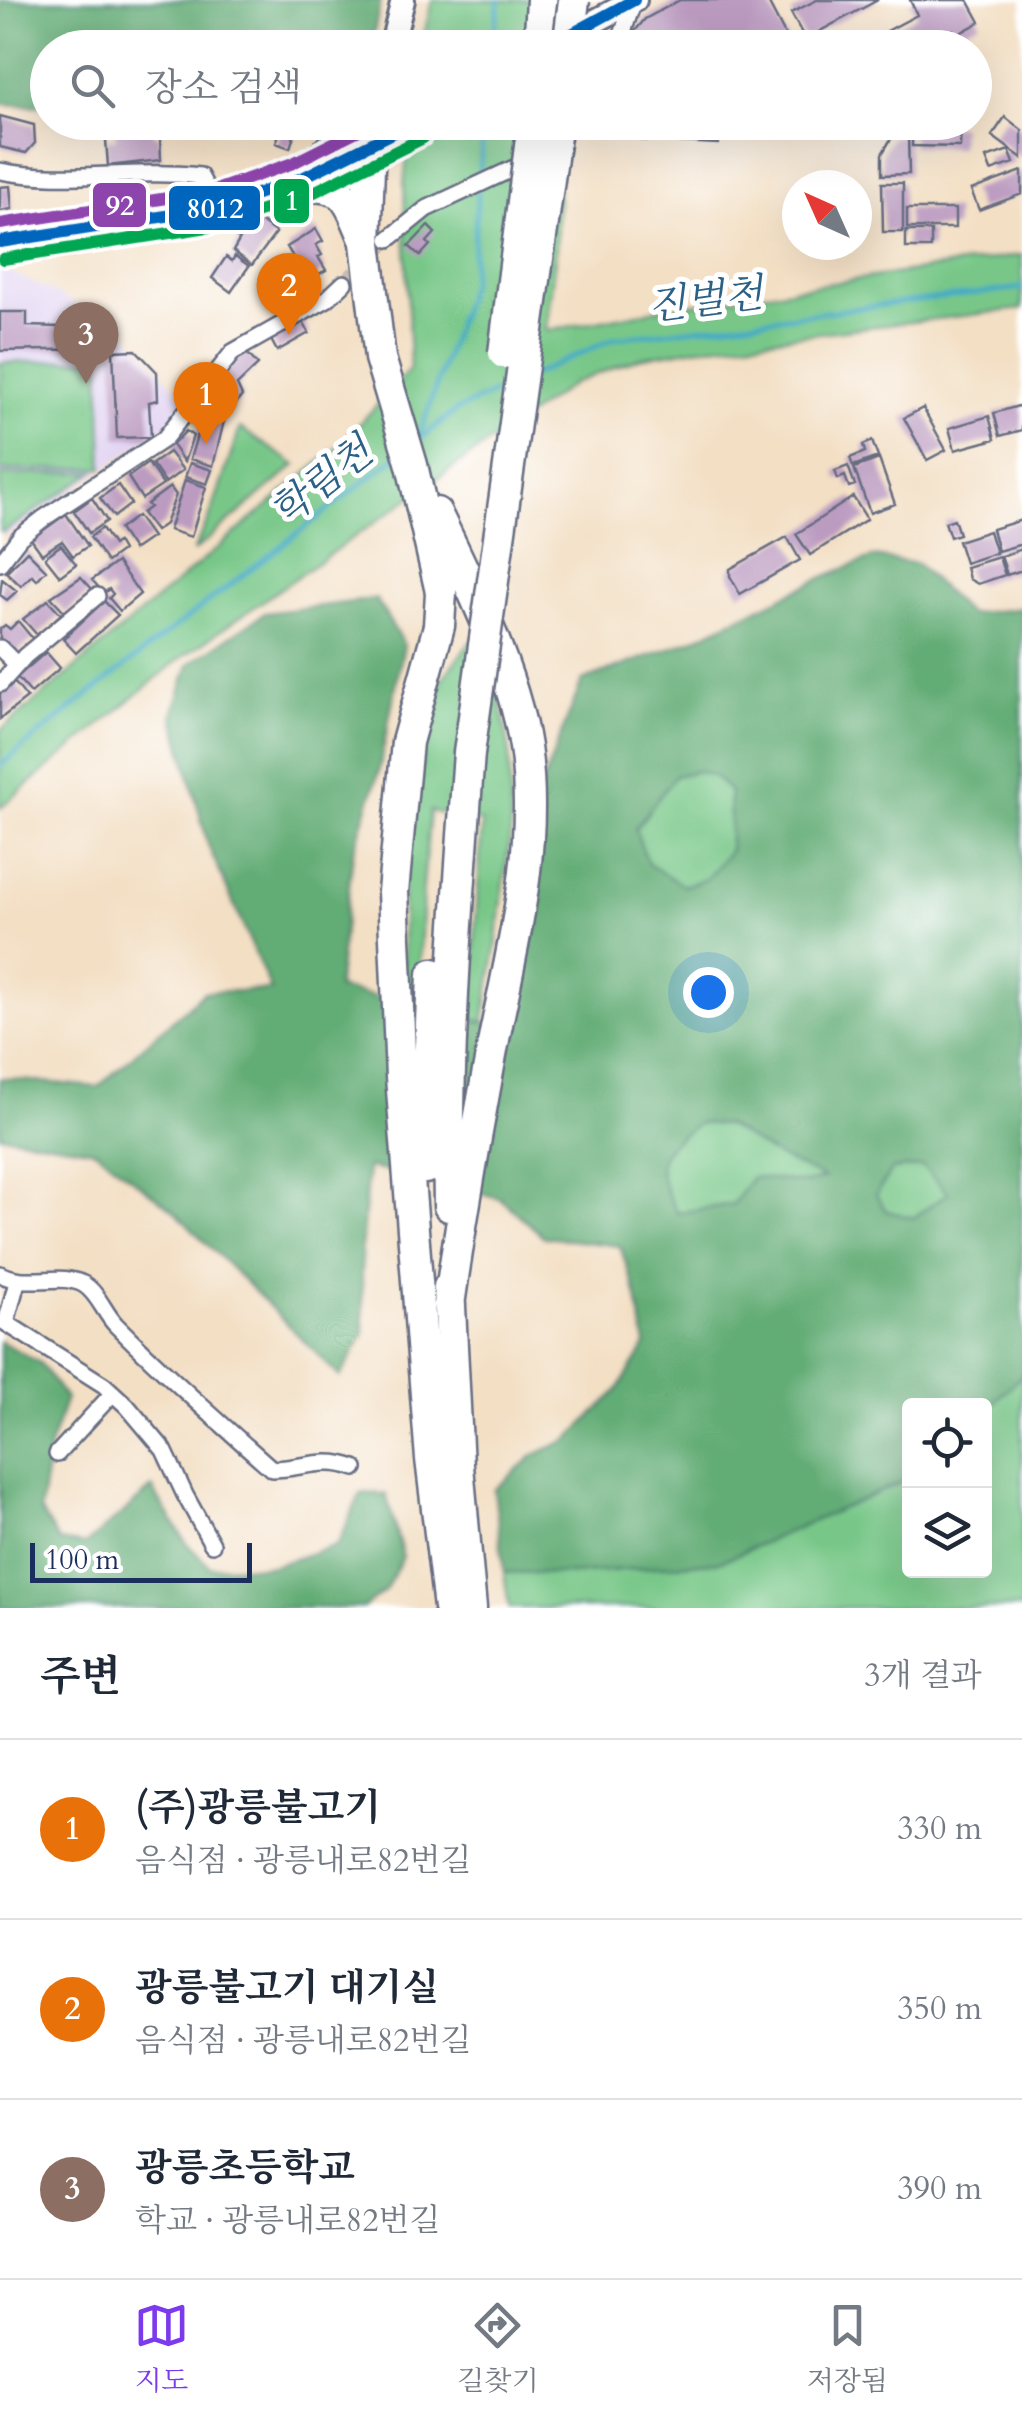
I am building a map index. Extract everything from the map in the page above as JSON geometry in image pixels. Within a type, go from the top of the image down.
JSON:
[{"type":"highway","points":[[542,0],[542,30]]},
{"type":"highway","points":[[570,30],[574,0]]},
{"type":"highway","points":[[373,140],[369,168],[378,241],[380,358],[412,466],[442,592],[439,626],[407,742],[393,892],[401,1078],[458,1466],[471,1608]]},
{"type":"highway","points":[[449,1608],[432,1459],[434,1308],[448,1128],[460,752],[531,140]]},
{"type":"highway","points":[[460,752],[557,140]]},
{"type":"highway","points":[[286,184],[332,186],[342,193],[378,241]]},
{"type":"highway","points":[[412,466],[470,585],[515,704],[525,749],[528,841],[465,1192],[434,1308]]},
{"type":"street","points":[[396,30],[404,0]]},
{"type":"street","points":[[576,30],[634,0]]},
{"type":"street","points":[[625,30],[634,0]]},
{"type":"street","points":[[286,184],[334,140]]},
{"type":"street","points":[[0,242],[216,208],[286,184],[363,140]]},
{"type":"street","points":[[378,241],[440,202],[507,174],[534,158],[547,140]]},
{"type":"street","points":[[0,171],[49,176],[164,172],[200,176],[216,208]]},
{"type":"street","points":[[0,563],[20,537],[44,518],[164,439],[233,352],[327,299],[344,283]]},
{"type":"street","points":[[0,684],[97,596]]},
{"type":"street","points":[[0,648],[17,666]]},
{"type":"street","points":[[0,1274],[17,1282],[80,1282],[90,1289],[107,1316],[132,1341],[272,1470],[320,1461],[355,1468]]},
{"type":"street","points":[[17,1282],[6,1323],[112,1393],[164,1450],[184,1496],[212,1544]]},
{"type":"street","points":[[57,1454],[112,1393]]},
{"type":"shaded area","points":[[0,268],[126,332],[189,403],[157,432],[8,535],[0,534]]},
{"type":"green space","points":[[0,0],[381,0],[375,30],[30,30],[30,105],[0,104]]},
{"type":"green space","points":[[432,0],[565,0],[564,30],[425,30]]},
{"type":"green space","points":[[409,140],[559,140],[556,250],[546,331],[665,308],[1022,255],[1022,309],[702,347],[638,358],[574,383],[177,661],[0,808],[0,731],[338,447],[410,369],[404,183]]},
{"type":"green space","points":[[100,359],[103,468],[0,471],[0,363]]},
{"type":"green space","points":[[240,428],[296,465],[193,552],[211,514]]},
{"type":"green space","points":[[94,472],[4,532],[0,531],[0,475]]},
{"type":"green space","points":[[874,557],[917,564],[968,614],[1022,608],[1022,1375],[992,1404],[992,1398],[902,1398],[902,1482],[721,1561],[572,1574],[504,1572],[494,1490],[534,1455],[568,1440],[617,1391],[646,1345],[636,1293],[620,1246],[544,1237],[500,1198],[368,1167],[361,1252],[364,1334],[340,1377],[174,1211],[95,1150],[0,1135],[0,1078],[98,1087],[204,992],[271,990],[208,845],[173,714],[189,664],[265,613],[376,599],[404,645],[378,775],[353,853],[337,988],[493,1024],[538,794],[582,681],[694,639]],"holes":[[[695,771],[712,775],[730,791],[730,850],[706,879],[684,886],[648,864],[635,829],[675,776]],[[699,1123],[726,1125],[777,1156],[825,1178],[807,1183],[752,1177],[733,1204],[677,1213],[663,1183],[661,1162],[672,1143]],[[922,1166],[948,1193],[913,1218],[886,1211],[876,1195],[891,1170]]]},
{"type":"green space","points":[[472,640],[498,687],[509,747],[511,828],[496,948],[462,1149],[482,822],[430,811],[417,1033],[403,968],[403,879],[423,754],[442,679]]},
{"type":"green space","points":[[695,771],[712,775],[730,791],[730,850],[706,879],[683,886],[648,864],[635,829],[675,776]]},
{"type":"green space","points":[[699,1123],[726,1125],[777,1156],[826,1178],[808,1183],[752,1177],[733,1204],[677,1213],[663,1183],[661,1161],[672,1143]]},
{"type":"green space","points":[[922,1166],[949,1193],[913,1218],[886,1211],[876,1196],[891,1170]]},
{"type":"green space","points":[[0,1341],[40,1363],[66,1399],[51,1441],[40,1511],[59,1541],[85,1545],[152,1488],[187,1544],[210,1567],[272,1566],[337,1545],[361,1493],[386,1494],[403,1557],[385,1591],[363,1608],[0,1608]]},
{"type":"green space","points":[[1022,1375],[1022,1608],[509,1608],[504,1572],[572,1574],[721,1561],[902,1482],[902,1578],[992,1578],[992,1404]]},
{"type":"building","points":[[680,0],[767,0],[783,30],[636,30],[645,19]]},
{"type":"building","points":[[817,0],[878,0],[822,30],[800,30],[791,13]]},
{"type":"building","points":[[910,0],[968,0],[980,22],[965,30],[889,30],[917,15]]},
{"type":"building","points":[[0,116],[30,124],[30,140],[35,143],[26,153],[0,147]]},
{"type":"building","points":[[1005,117],[1022,130],[1022,158],[992,136]]},
{"type":"building","points":[[106,140],[160,140],[161,160],[108,166]]},
{"type":"building","points":[[277,140],[292,140],[290,148],[276,143]]},
{"type":"building","points":[[641,140],[718,140],[718,144]]},
{"type":"building","points":[[890,140],[908,140],[909,174],[882,175],[882,154]]},
{"type":"building","points":[[912,140],[960,140],[960,147],[912,146]]},
{"type":"building","points":[[1009,150],[1014,163],[991,171],[986,158]]},
{"type":"building","points":[[1022,171],[1022,194],[979,210],[971,190]]},
{"type":"building","points":[[882,183],[903,183],[903,232],[883,232]]},
{"type":"building","points":[[10,186],[12,209],[0,211],[0,187]]},
{"type":"building","points":[[907,209],[955,209],[955,228],[907,228]]},
{"type":"building","points":[[256,218],[276,233],[252,265],[233,251],[240,239],[237,238]]},
{"type":"building","points":[[428,226],[435,233],[420,256],[409,246]]},
{"type":"building","points":[[316,229],[323,241],[316,245],[322,255],[318,257],[326,270],[307,281],[287,247]]},
{"type":"building","points":[[906,231],[931,231],[931,248],[906,248]]},
{"type":"building","points":[[235,256],[249,266],[231,292],[212,278],[226,257],[232,261]]},
{"type":"building","points":[[0,312],[27,312],[27,326],[93,328],[93,349],[0,351]]},
{"type":"building","points":[[302,320],[309,333],[277,351],[270,338]]},
{"type":"building","points":[[136,350],[157,372],[158,400],[149,402],[151,437],[117,438],[113,351]]},
{"type":"building","points":[[245,351],[258,365],[237,385],[242,396],[225,417],[213,466],[190,459],[204,411],[199,407],[220,374]]},
{"type":"building","points":[[1022,405],[1022,430],[1000,436],[994,413]]},
{"type":"building","points":[[923,408],[946,450],[927,460],[904,418]]},
{"type":"building","points":[[989,416],[995,439],[955,450],[949,428]]},
{"type":"building","points":[[186,431],[193,436],[184,462],[172,445]]},
{"type":"building","points":[[872,441],[878,457],[853,466],[850,458],[865,452],[863,445]]},
{"type":"building","points":[[169,452],[183,470],[165,483],[152,464]]},
{"type":"building","points":[[879,459],[895,504],[870,513],[854,468]]},
{"type":"building","points":[[148,463],[163,485],[142,499],[128,477]]},
{"type":"building","points":[[190,463],[212,470],[207,484],[185,477]]},
{"type":"building","points":[[848,466],[855,485],[849,487],[845,476],[838,479],[835,471]]},
{"type":"building","points":[[185,480],[206,487],[191,537],[169,530]]},
{"type":"building","points":[[118,485],[131,504],[114,517],[100,498]]},
{"type":"building","points":[[170,487],[176,495],[165,524],[155,531],[142,513],[150,507],[147,504]]},
{"type":"building","points":[[853,497],[867,519],[810,555],[796,534]]},
{"type":"building","points":[[92,498],[107,521],[89,533],[74,511]]},
{"type":"building","points":[[66,514],[88,546],[73,556],[62,541],[42,554],[31,539]]},
{"type":"building","points":[[137,516],[152,537],[133,550],[119,529]]},
{"type":"building","points":[[954,519],[959,534],[950,537],[945,522]]},
{"type":"building","points":[[1022,520],[1022,544],[998,551],[992,529]]},
{"type":"building","points":[[102,528],[122,551],[107,562],[90,537]]},
{"type":"building","points":[[989,531],[996,553],[965,563],[958,541]]},
{"type":"building","points":[[787,537],[800,560],[740,594],[730,569]]},
{"type":"building","points":[[61,545],[76,564],[60,576],[45,557]]},
{"type":"building","points":[[1022,549],[1022,570],[1007,575],[1001,556]]},
{"type":"building","points":[[27,551],[46,570],[37,580],[32,575],[21,586],[6,572]]},
{"type":"building","points":[[999,557],[1005,575],[978,584],[969,579],[966,567]]},
{"type":"building","points":[[117,562],[140,594],[120,611],[109,598],[113,594],[109,589],[104,593],[92,580]]},
{"type":"building","points":[[81,577],[93,590],[66,613],[51,597]]},
{"type":"building","points":[[2,579],[17,591],[7,600],[0,595]]},
{"type":"building","points":[[48,600],[61,614],[38,636],[23,619]]},
{"type":"building","points":[[104,601],[118,615],[76,653],[63,639]]},
{"type":"building","points":[[18,621],[33,639],[15,655],[0,637],[0,629],[5,625],[10,629]]},
{"type":"building","points":[[46,652],[60,668],[31,693],[17,677]]},
{"type":"building","points":[[15,683],[27,698],[0,719],[0,691]]},
{"type":"waterway","name":"학림천","points":[[495,30],[499,0]]},
{"type":"waterway","name":"학림천","points":[[479,179],[482,140]]},
{"type":"waterway","name":"학림천","points":[[418,440],[471,281],[478,190]]},
{"type":"waterway","name":"진벌천","points":[[531,376],[615,338],[1022,288]]},
{"type":"waterway","name":"진벌천","points":[[419,439],[457,410],[508,387]]},
{"type":"waterway","name":"학림천","points":[[0,766],[397,456]]},
{"type":"tunnel","points":[[344,283],[389,239]]},
{"type":"transit line","name":"8012","points":[[579,30],[634,0]]},
{"type":"transit line","name":"92","points":[[0,224],[213,191],[293,163],[339,140]]},
{"type":"transit line","name":"8012","points":[[0,242],[217,208],[300,179],[378,140]]},
{"type":"transit line","name":"1","points":[[3,259],[221,225],[308,195],[419,140]]},
{"type":"place","name":"광릉불고기 대기실","points":[[289,335]]},
{"type":"place","name":"광릉초등학교","points":[[86,384]]},
{"type":"place","name":"(주)광릉불고기","points":[[206,444]]}]
